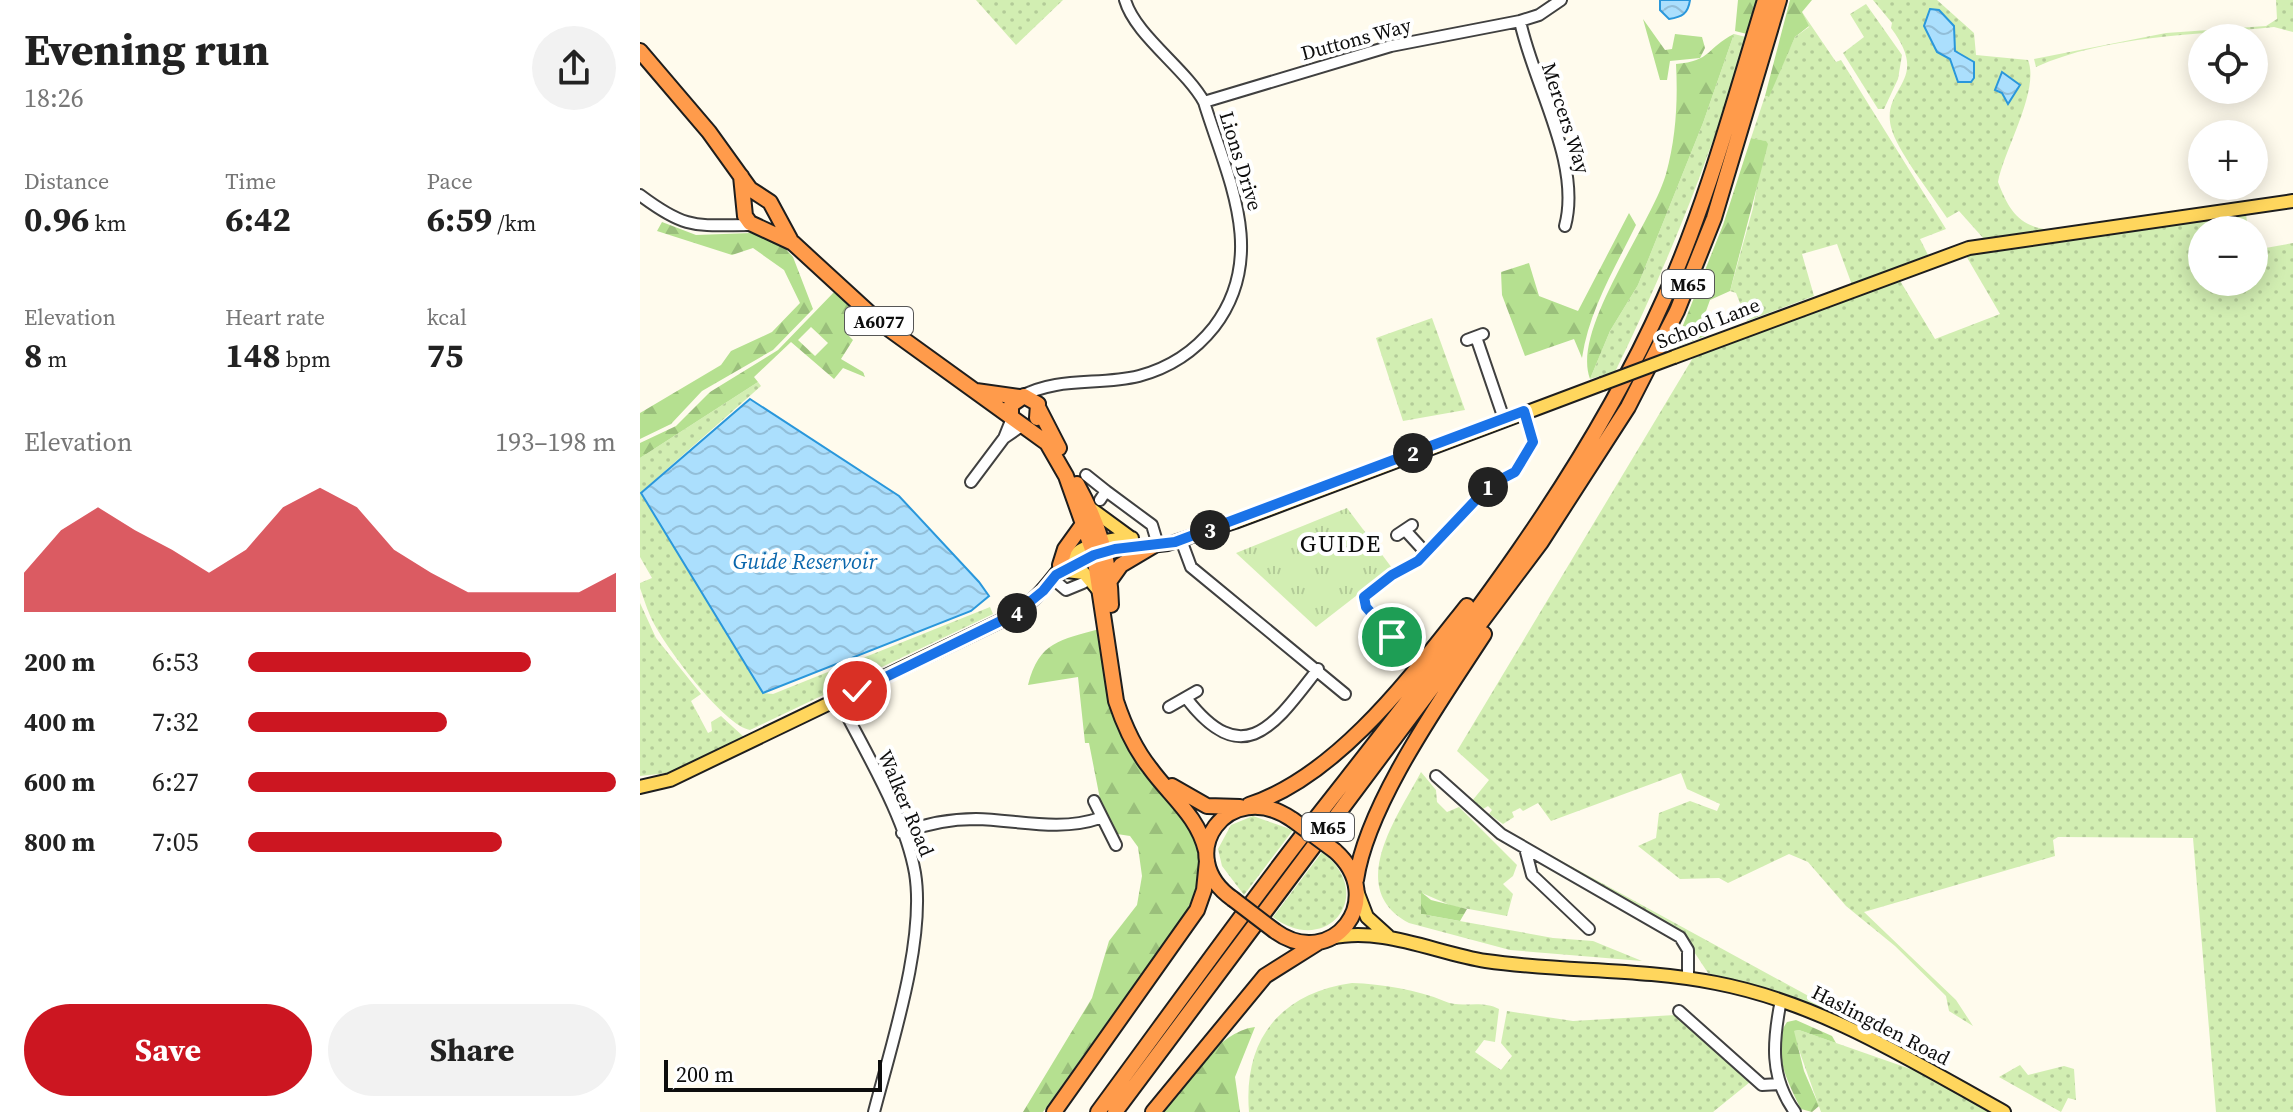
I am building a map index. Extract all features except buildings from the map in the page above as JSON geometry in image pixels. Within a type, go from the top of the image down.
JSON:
[{"type":"highway","name":"M65","points":[[1098,1112],[1279,866],[1455,638],[1555,494],[1609,406],[1664,299],[1714,169],[1765,0]]},
{"type":"highway","name":"M65","points":[[1115,1112],[1541,542],[1628,407],[1677,311],[1714,218],[1779,0]]},
{"type":"highway","name":"A6077","points":[[640,51],[758,197],[770,202],[793,243],[871,315],[972,391],[1042,437],[1051,449],[1111,579],[1115,668],[1122,700],[1138,740],[1169,783],[1184,795],[1207,806],[1272,808],[1335,851],[1349,866],[1357,886]]},
{"type":"highway","points":[[741,176],[747,220],[756,226],[770,220],[773,211]]},
{"type":"highway","points":[[744,207],[758,197]]},
{"type":"highway","name":"A6077","points":[[756,226],[793,243]]},
{"type":"highway","name":"A6077","points":[[972,391],[1032,398],[1099,500],[1099,548],[1109,664],[1122,721],[1148,766],[1194,820],[1214,881],[1275,931],[1295,941],[1325,940]]},
{"type":"highway","points":[[1020,397],[1011,405],[1018,421],[1036,420],[1039,408]]},
{"type":"highway","points":[[1054,1112],[1192,917],[1204,890],[1206,856],[1216,824],[1244,806],[1287,790],[1307,777],[1373,715],[1437,643],[1555,494]]},
{"type":"highway","points":[[1058,572],[1065,549],[1083,524]]},
{"type":"highway","points":[[1153,1112],[1265,976],[1325,940],[1350,920],[1365,841],[1400,771],[1541,542]]},
{"type":"highway","points":[[1111,579],[1121,565],[1156,545]]},
{"type":"main road","name":"School Lane","points":[[1099,548],[1156,545],[1181,540],[1969,248],[2293,201]]},
{"type":"main road","points":[[1099,500],[1132,538],[1156,545]]},
{"type":"main road","points":[[640,787],[670,780],[1015,614],[1058,572],[1099,548],[1132,538]]},
{"type":"main road","points":[[1058,572],[1084,573],[1103,597]]},
{"type":"main road","points":[[1357,886],[1370,921],[1395,940]]},
{"type":"main road","name":"Haslingden Road","points":[[1325,940],[1362,935],[1497,962],[1688,978],[1781,1000],[1875,1041],[2004,1112]]},
{"type":"street","name":"Lions Drive","points":[[1020,397],[1038,387],[1134,377],[1162,368],[1190,351],[1207,335],[1233,298],[1240,277],[1242,228],[1204,102],[1194,84],[1135,19],[1125,0]]},
{"type":"street","name":"Duttons Way","points":[[1204,102],[1391,46],[1520,21],[1539,15],[1561,0]]},
{"type":"street","name":"Mercers Way","points":[[1520,21],[1527,57],[1559,142],[1571,196],[1565,226]]},
{"type":"street","points":[[640,195],[686,224],[756,226]]},
{"type":"street","points":[[718,225],[744,207]]},
{"type":"street","points":[[1475,337],[1504,419]]},
{"type":"street","points":[[1039,408],[1060,383]]},
{"type":"street","points":[[1392,637],[1366,607],[1364,597],[1426,553],[1490,485],[1520,467],[1533,442],[1524,411]]},
{"type":"street","points":[[971,482],[1018,421]]},
{"type":"street","points":[[1086,475],[1099,500],[1152,525],[1156,545]]},
{"type":"street","points":[[1405,530],[1426,553]]},
{"type":"street","points":[[1181,540],[1191,567],[1345,694]]},
{"type":"street","points":[[1058,572],[1062,592],[1083,583]]},
{"type":"street","points":[[1368,631],[1378,621]]},
{"type":"street","points":[[1187,699],[1198,713],[1229,734],[1253,736],[1273,726],[1318,669]]},
{"type":"street","points":[[1169,707],[1197,691]]},
{"type":"street","name":"Walker Road","points":[[839,700],[902,833],[916,883],[909,976],[874,1112]]},
{"type":"street","points":[[1436,776],[1481,819],[1525,848],[1680,937],[1688,950],[1688,978]]},
{"type":"street","points":[[1447,807],[1457,796]]},
{"type":"street","points":[[1094,801],[1116,845]]},
{"type":"street","points":[[902,833],[933,823],[973,819],[1077,826],[1100,818]]},
{"type":"street","points":[[1525,848],[1532,875],[1589,929]]},
{"type":"street","points":[[1781,1000],[1773,1037],[1780,1084],[1795,1112]]},
{"type":"street","points":[[1679,1011],[1762,1085],[1780,1084]]},
{"type":"green space","points":[[976,0],[1063,0],[1016,45]]},
{"type":"green space","points":[[1738,0],[1757,0],[1747,34],[1735,31]]},
{"type":"green space","points":[[1790,0],[1812,0],[1802,12],[1809,26],[1795,37],[1769,97],[1765,96]]},
{"type":"green space","points":[[1873,0],[1937,0],[1974,33],[1976,55],[2028,60],[2029,87],[1998,182],[2016,215],[2030,225],[2050,230],[1984,239],[1959,211],[1947,218],[1894,137],[1890,113],[1903,82],[1907,60],[1891,28],[1892,23]]},
{"type":"green space","points":[[2276,0],[2293,0],[2293,32],[2268,28],[2277,19]]},
{"type":"green space","points":[[1866,4],[1902,55],[1898,79],[1884,109],[1878,109],[1843,53],[1864,37],[1850,14]]},
{"type":"green space","points":[[1802,12],[1836,62],[1841,60],[1946,229],[1920,239],[1928,255],[1852,285],[1837,244],[1802,254],[1814,296],[1747,321],[1736,293],[1730,291],[1753,208],[1765,141],[1751,138],[1765,96],[1768,97],[1795,37],[1809,27]]},
{"type":"green space","points":[[1643,19],[1665,50],[1672,49],[1675,34],[1702,37],[1705,48],[1700,58],[1670,61],[1667,80],[1660,80]]},
{"type":"green space","points":[[2188,31],[2188,35],[2092,48],[2036,67],[2034,59],[2166,33]]},
{"type":"green space","points":[[1734,34],[1746,37],[1719,123],[1671,249],[1615,372],[1590,379],[1610,331],[1638,285],[1703,123]]},
{"type":"green space","points":[[1734,34],[1703,123],[1638,285],[1610,331],[1590,379],[1587,358],[1602,306],[1666,174],[1676,119],[1676,64],[1703,57]]},
{"type":"green space","points":[[1751,138],[1768,144],[1730,291],[1710,300],[1701,325],[1705,336],[1674,348],[1723,225]]},
{"type":"green space","points":[[1629,213],[1636,225],[1590,323],[1582,358],[1574,339],[1525,356],[1502,295],[1501,272],[1529,263],[1539,296],[1578,311]]},
{"type":"green space","points":[[662,222],[696,235],[751,233],[782,245],[793,257],[813,309],[773,350],[702,391],[671,424],[640,439],[640,413],[721,365],[731,351],[772,332],[800,303],[784,270],[753,248],[732,255],[657,231]]},
{"type":"green space","points":[[2188,222],[2188,296],[2268,296],[2268,248],[2293,243],[2293,1112],[2216,1112],[2193,838],[2058,837],[2053,840],[2055,856],[1864,912],[1956,1000],[1973,1026],[1949,1011],[1946,996],[1895,946],[1846,906],[1808,862],[1789,854],[1728,883],[1719,878],[1680,879],[1638,846],[1656,838],[1659,813],[1690,801],[1717,811],[1720,804],[1687,789],[1681,773],[1551,821],[1538,803],[1523,811],[1520,808],[1512,812],[1514,817],[1503,824],[1489,814],[1492,810],[1488,806],[1483,809],[1472,801],[1489,780],[1457,751],[1694,356],[1899,279],[1935,339],[2000,314],[1965,254]]},
{"type":"green space","points":[[837,289],[862,316],[847,334],[853,340],[841,359],[863,372],[865,377],[843,368],[834,379],[791,342],[754,377],[758,382],[640,458],[640,443],[676,426],[710,392],[778,350]],"holes":[[[811,327],[828,343],[815,356],[798,340]]]},
{"type":"green space","points":[[1432,318],[1465,410],[1403,421],[1376,338]]},
{"type":"green space","points":[[758,382],[761,386],[641,492],[763,693],[773,694],[990,607],[993,614],[750,730],[726,715],[685,670],[649,614],[640,588],[640,583],[652,578],[640,557],[640,458]]},
{"type":"green space","points":[[1347,508],[1392,568],[1316,627],[1236,553]]},
{"type":"green space","points":[[640,603],[656,638],[701,694],[691,701],[708,733],[712,731],[711,722],[721,716],[745,738],[668,773],[640,776]]},
{"type":"green space","points":[[1099,629],[1107,688],[1119,730],[1138,766],[1183,820],[1193,838],[1199,858],[1197,882],[1187,910],[1043,1112],[1023,1112],[1092,998],[1109,941],[1137,905],[1142,876],[1138,847],[1130,836],[1117,834],[1100,799],[1089,743],[1085,743],[1078,677],[1028,685],[1038,659],[1045,651],[1063,640]]},
{"type":"green space","points":[[1421,772],[1436,790],[1437,802],[1447,812],[1459,807],[1517,865],[1513,876],[1503,884],[1513,894],[1507,916],[1452,906],[1422,893],[1421,914],[1553,938],[1593,941],[1642,961],[1510,950],[1409,923],[1390,909],[1380,891],[1378,872],[1382,851],[1400,809]]},
{"type":"green space","points":[[1253,816],[1293,830],[1244,895],[1222,866],[1218,849],[1231,825]]},
{"type":"green space","points":[[1525,841],[1909,1051],[1793,998],[1708,973],[1679,929]]},
{"type":"green space","points":[[1322,852],[1338,869],[1346,886],[1345,902],[1339,916],[1327,926],[1311,930],[1293,928],[1273,917]]},
{"type":"green space","points":[[1421,892],[1431,900],[1467,909],[1460,921],[1421,914]]},
{"type":"green space","points":[[1352,983],[1400,988],[1451,1003],[1499,1009],[1495,1042],[1484,1040],[1475,1052],[1501,1070],[1512,1056],[1501,1043],[1507,1011],[1573,1021],[1675,1015],[1750,1082],[1713,1112],[1249,1112],[1252,1063],[1271,1024],[1286,1009],[1305,997]]},
{"type":"green space","points":[[1796,1020],[1832,1036],[1836,1043],[1794,1031],[1804,1071],[1819,1106],[1812,1112],[1801,1109],[1780,1054],[1782,1032],[1787,1022]]},
{"type":"green space","points":[[1255,1027],[1235,1077],[1240,1112],[1164,1112],[1216,1048],[1241,1031]]},
{"type":"green space","points":[[1799,1030],[1919,1072],[1993,1112],[1821,1112],[1794,1036],[1794,1031]]},
{"type":"green space","points":[[2020,1065],[2028,1075],[2064,1066],[2074,1069],[2076,1100],[2068,1098],[2061,1112],[1999,1077]]},
{"type":"water","points":[[1660,0],[1690,0],[1684,14],[1669,19],[1660,10]]},
{"type":"water","points":[[1930,9],[1939,10],[1954,26],[1955,51],[1974,62],[1971,82],[1958,82],[1950,59],[1937,52],[1924,26]]},
{"type":"water","points":[[2002,72],[2020,85],[2008,104],[2002,93],[1995,90]]},
{"type":"water","name":"Guide Reservoir","points":[[750,399],[899,496],[989,596],[971,611],[763,693],[641,493]]},
{"type":"district","name":"GUIDE","points":[[1341,543]]},
{"type":"route","points":[[857,691],[1015,614],[1043,591],[1056,575],[1094,555],[1115,549],[1168,544],[1235,522],[1524,411],[1533,442],[1517,470],[1490,485],[1418,561],[1392,575],[1364,597],[1366,607],[1392,637]]}]
